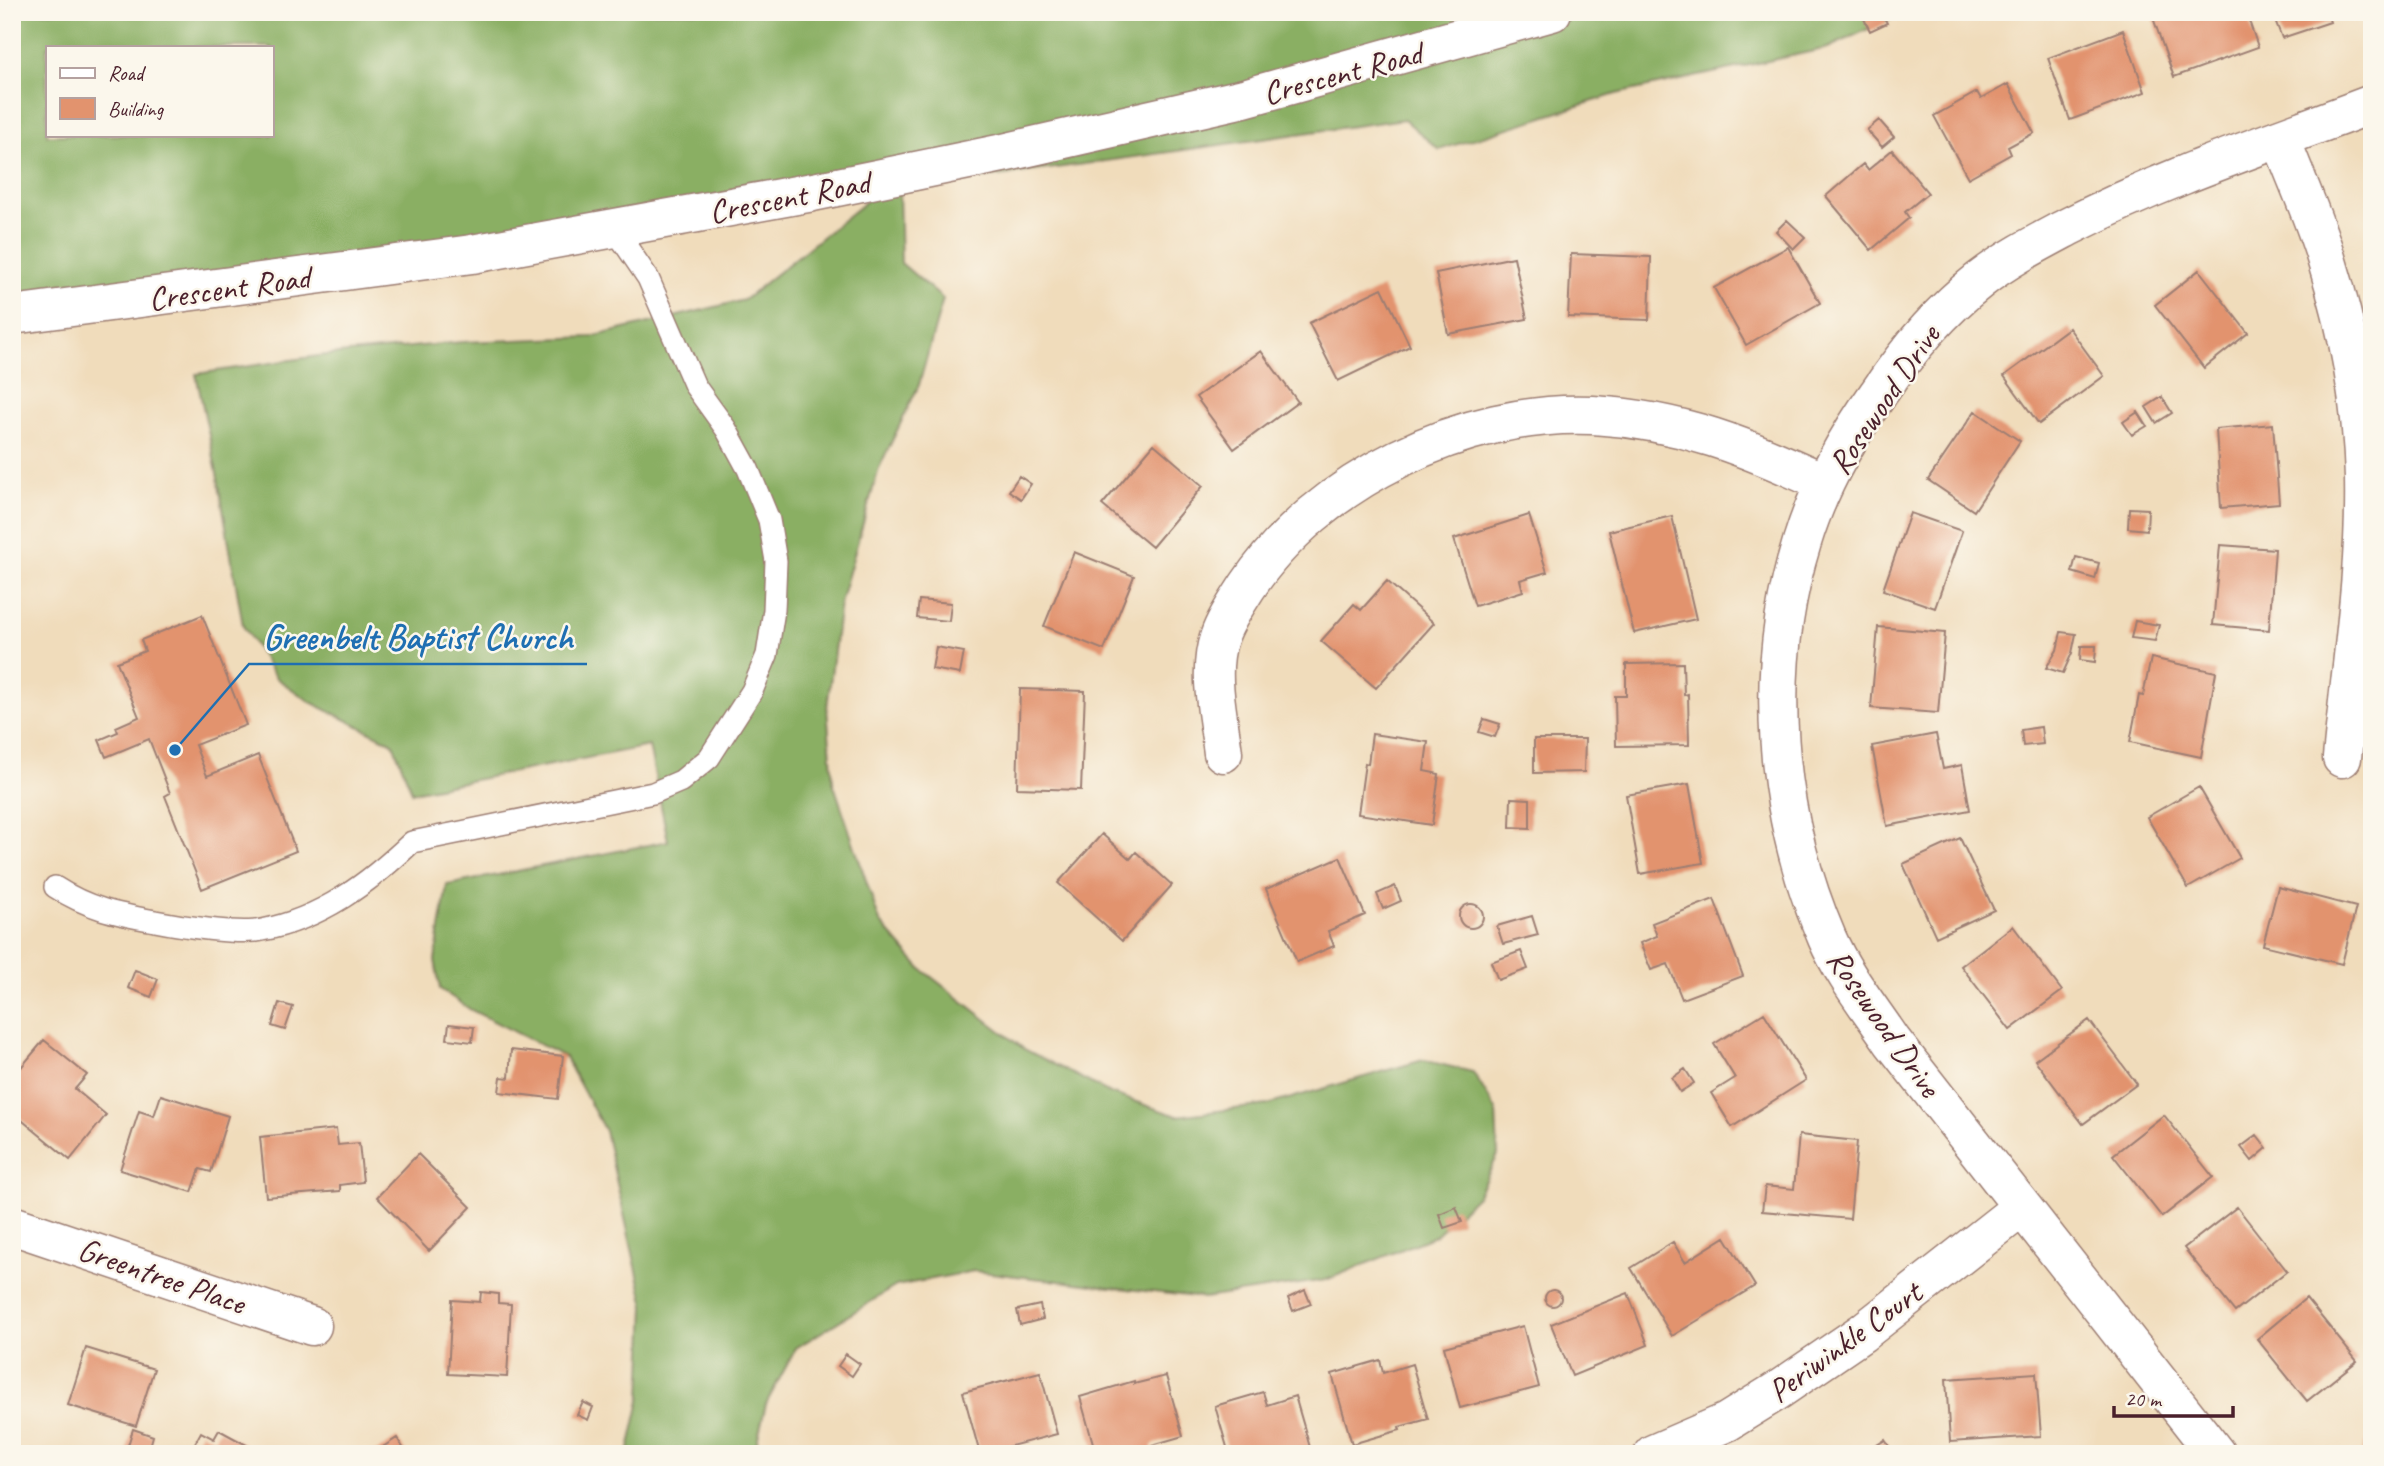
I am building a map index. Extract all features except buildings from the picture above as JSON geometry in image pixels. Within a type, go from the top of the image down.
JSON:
[{"type":"street","name":"Crescent Road","points":[[12,315],[472,254],[813,192],[1003,153],[1230,101],[1430,48],[1552,12]]},
{"type":"street","name":"Rosewood Drive","points":[[2216,1454],[1892,1041],[1852,982],[1828,940],[1808,886],[1787,801],[1782,759],[1779,676],[1787,608],[1802,542],[1825,484],[1852,431],[1912,346],[1946,308],[1982,278],[2025,250],[2112,204],[2372,104]]},
{"type":"street","points":[[2281,139],[2326,257],[2345,327],[2357,398],[2364,475],[2364,534],[2361,590],[2342,758]]},
{"type":"street","points":[[1223,753],[1214,662],[1218,638],[1234,607],[1262,565],[1325,503],[1378,470],[1422,449],[1467,432],[1516,421],[1553,415],[1592,415],[1672,425],[1720,438],[1825,484]]},
{"type":"street","name":"Periwinkle Court","points":[[1653,1454],[1727,1422],[1777,1391],[1863,1333],[2022,1208]]},
{"type":"street","name":"Greentree Place","points":[[12,1225],[312,1326]]},
{"type":"lane","points":[[55,887],[102,911],[170,924],[259,931],[316,913],[345,897],[389,864],[412,842],[653,793],[681,781],[709,758],[752,691],[767,656],[774,610],[776,561],[769,520],[748,469],[726,429],[695,386],[648,278],[614,228]]},
{"type":"green space","points":[[12,12],[1904,12],[1828,48],[1616,94],[1439,150],[1404,119],[899,190],[901,263],[943,299],[919,385],[879,468],[840,603],[827,708],[833,782],[880,922],[920,968],[1024,1049],[1110,1093],[1177,1116],[1267,1105],[1423,1060],[1473,1072],[1496,1110],[1498,1155],[1477,1196],[1435,1236],[1326,1280],[1204,1298],[974,1271],[896,1286],[796,1348],[766,1404],[754,1454],[628,1454],[641,1396],[645,1306],[605,1131],[565,1057],[471,1010],[440,989],[435,960],[447,885],[668,841],[649,746],[412,792],[393,743],[312,703],[276,678],[243,626],[217,473],[196,374],[318,356],[462,342],[591,337],[744,300],[875,194],[12,313]]},
{"type":"place","name":"Greenbelt Baptist Church","points":[[175,750]]}]
